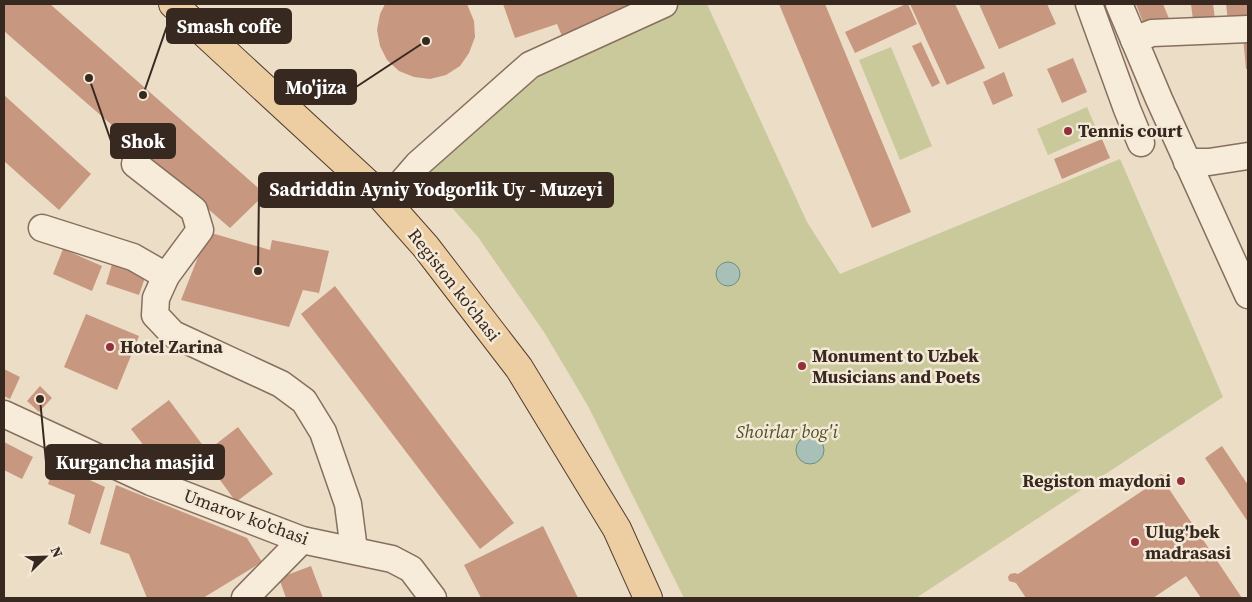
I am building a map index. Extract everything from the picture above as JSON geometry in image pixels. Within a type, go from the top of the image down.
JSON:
[{"type":"main road","name":"Registon ko'chasi","points":[[173,4],[386,201],[426,246],[519,368],[616,529],[648,598]]},
{"type":"street","points":[[386,201],[418,164],[530,64],[664,4]]},
{"type":"street","points":[[1089,4],[1141,142]]},
{"type":"street","points":[[1119,4],[1159,99],[1248,295]]},
{"type":"street","points":[[1134,40],[1152,33],[1248,29]]},
{"type":"street","points":[[1127,109],[1159,99]]},
{"type":"street","points":[[1188,162],[1209,162],[1248,156]]},
{"type":"street","points":[[135,164],[194,210],[198,218],[200,230],[166,276],[156,298],[155,315],[174,334],[282,384],[304,401],[323,432],[348,504],[354,550]]},
{"type":"street","points":[[42,228],[133,257],[166,276]]},
{"type":"street","name":"Umarov ko'chasi","points":[[4,414],[151,482],[302,540],[392,559],[411,569],[433,598]]},
{"type":"street","points":[[251,596],[302,540]]},
{"type":"green space","name":"Shoirlar bog'i","points":[[681,4],[707,4],[807,222],[840,274],[1120,159],[1223,397],[916,598],[684,598],[588,406],[544,332],[478,237],[421,173],[534,70]]},
{"type":"green space","points":[[891,47],[932,146],[900,160],[859,60]]},
{"type":"green space","name":"Tennis court","points":[[1087,107],[1098,133],[1048,155],[1037,129]]},
{"type":"shaded area","points":[[728,262],[737,265],[740,274],[737,283],[728,286],[719,283],[716,274],[719,265]]},
{"type":"shaded area","points":[[810,436],[820,440],[824,450],[820,460],[810,464],[800,460],[796,450],[800,440]]},
{"type":"building","points":[[4,4],[50,4],[265,194],[230,228],[4,31]]},
{"type":"building","points":[[385,4],[467,4],[474,21],[475,37],[469,53],[460,66],[446,75],[430,79],[414,77],[399,71],[387,60],[380,46],[377,30],[380,14]]},
{"type":"building","points":[[503,4],[635,4],[562,36],[557,24],[515,38]]},
{"type":"building","points":[[779,4],[825,4],[911,212],[872,228]]},
{"type":"building","points":[[908,4],[917,24],[855,53],[845,32]]},
{"type":"building","points":[[910,4],[955,4],[985,68],[947,85]]},
{"type":"building","points":[[979,4],[1047,4],[1056,24],[999,49]]},
{"type":"building","points":[[1136,4],[1163,4],[1170,21],[1146,30]]},
{"type":"building","points":[[1191,4],[1213,4],[1216,26],[1194,28]]},
{"type":"building","points":[[1226,4],[1248,4],[1248,19],[1228,21]]},
{"type":"building","points":[[1248,36],[1248,69],[1246,69],[1243,37]]},
{"type":"building","points":[[921,42],[940,83],[932,87],[912,46]]},
{"type":"building","points":[[1073,58],[1087,92],[1062,103],[1047,69]]},
{"type":"building","points":[[1004,72],[1013,96],[993,105],[983,82]]},
{"type":"building","points":[[4,95],[91,174],[59,210],[4,161]]},
{"type":"building","points":[[1102,139],[1110,158],[1062,179],[1054,159]]},
{"type":"building","points":[[208,232],[270,250],[272,240],[329,251],[319,293],[303,290],[289,327],[181,300]]},
{"type":"building","points":[[63,249],[102,266],[92,291],[53,274]]},
{"type":"building","points":[[113,261],[147,272],[139,295],[106,284]]},
{"type":"building","points":[[335,286],[514,523],[480,549],[301,314]]},
{"type":"building","points":[[86,314],[139,336],[117,390],[64,367]]},
{"type":"building","points":[[4,369],[20,377],[10,399],[4,396]]},
{"type":"building","points":[[40,386],[52,398],[39,412],[27,401]]},
{"type":"building","points":[[169,400],[207,451],[238,427],[273,474],[236,502],[207,462],[175,486],[131,429]]},
{"type":"building","points":[[4,442],[33,457],[22,479],[4,470]]},
{"type":"building","points":[[1222,446],[1248,485],[1248,522],[1205,458]]},
{"type":"building","points":[[55,464],[105,487],[90,534],[68,524],[75,495],[48,484]]},
{"type":"building","name":"Ulug'bek mаdrаsasi","points":[[1161,474],[1167,477],[1165,483],[1242,598],[1201,598],[1186,576],[1153,598],[1026,598],[1016,583],[1009,581],[1008,577],[1010,574],[1018,574],[1157,481],[1157,476]]},
{"type":"building","points":[[116,485],[247,538],[262,562],[203,598],[147,598],[129,554],[100,544]]},
{"type":"building","points":[[543,526],[578,598],[481,598],[464,565]]},
{"type":"building","points":[[311,566],[323,598],[286,598],[279,578]]},
{"type":"place","name":"Mo'jiza","points":[[426,41]]},
{"type":"place","name":"Shok","points":[[89,78]]},
{"type":"place","name":"Smash coffe","points":[[143,95]]},
{"type":"place","name":"Tennis court","points":[[1068,131]]},
{"type":"place","name":"Sadriddin Ayniy Yodgorlik Uy - Muzeyi","points":[[258,271]]},
{"type":"place","name":"Hotel Zarina","points":[[110,347]]},
{"type":"place","name":"Monument to Uzbek Musicians and Poets","points":[[802,366]]},
{"type":"place","name":"Kurgancha masjid","points":[[40,399]]},
{"type":"place","name":"Registon maydoni","points":[[1181,481]]},
{"type":"place","name":"Ulug'bek mаdrаsasi","points":[[1135,542]]}]
